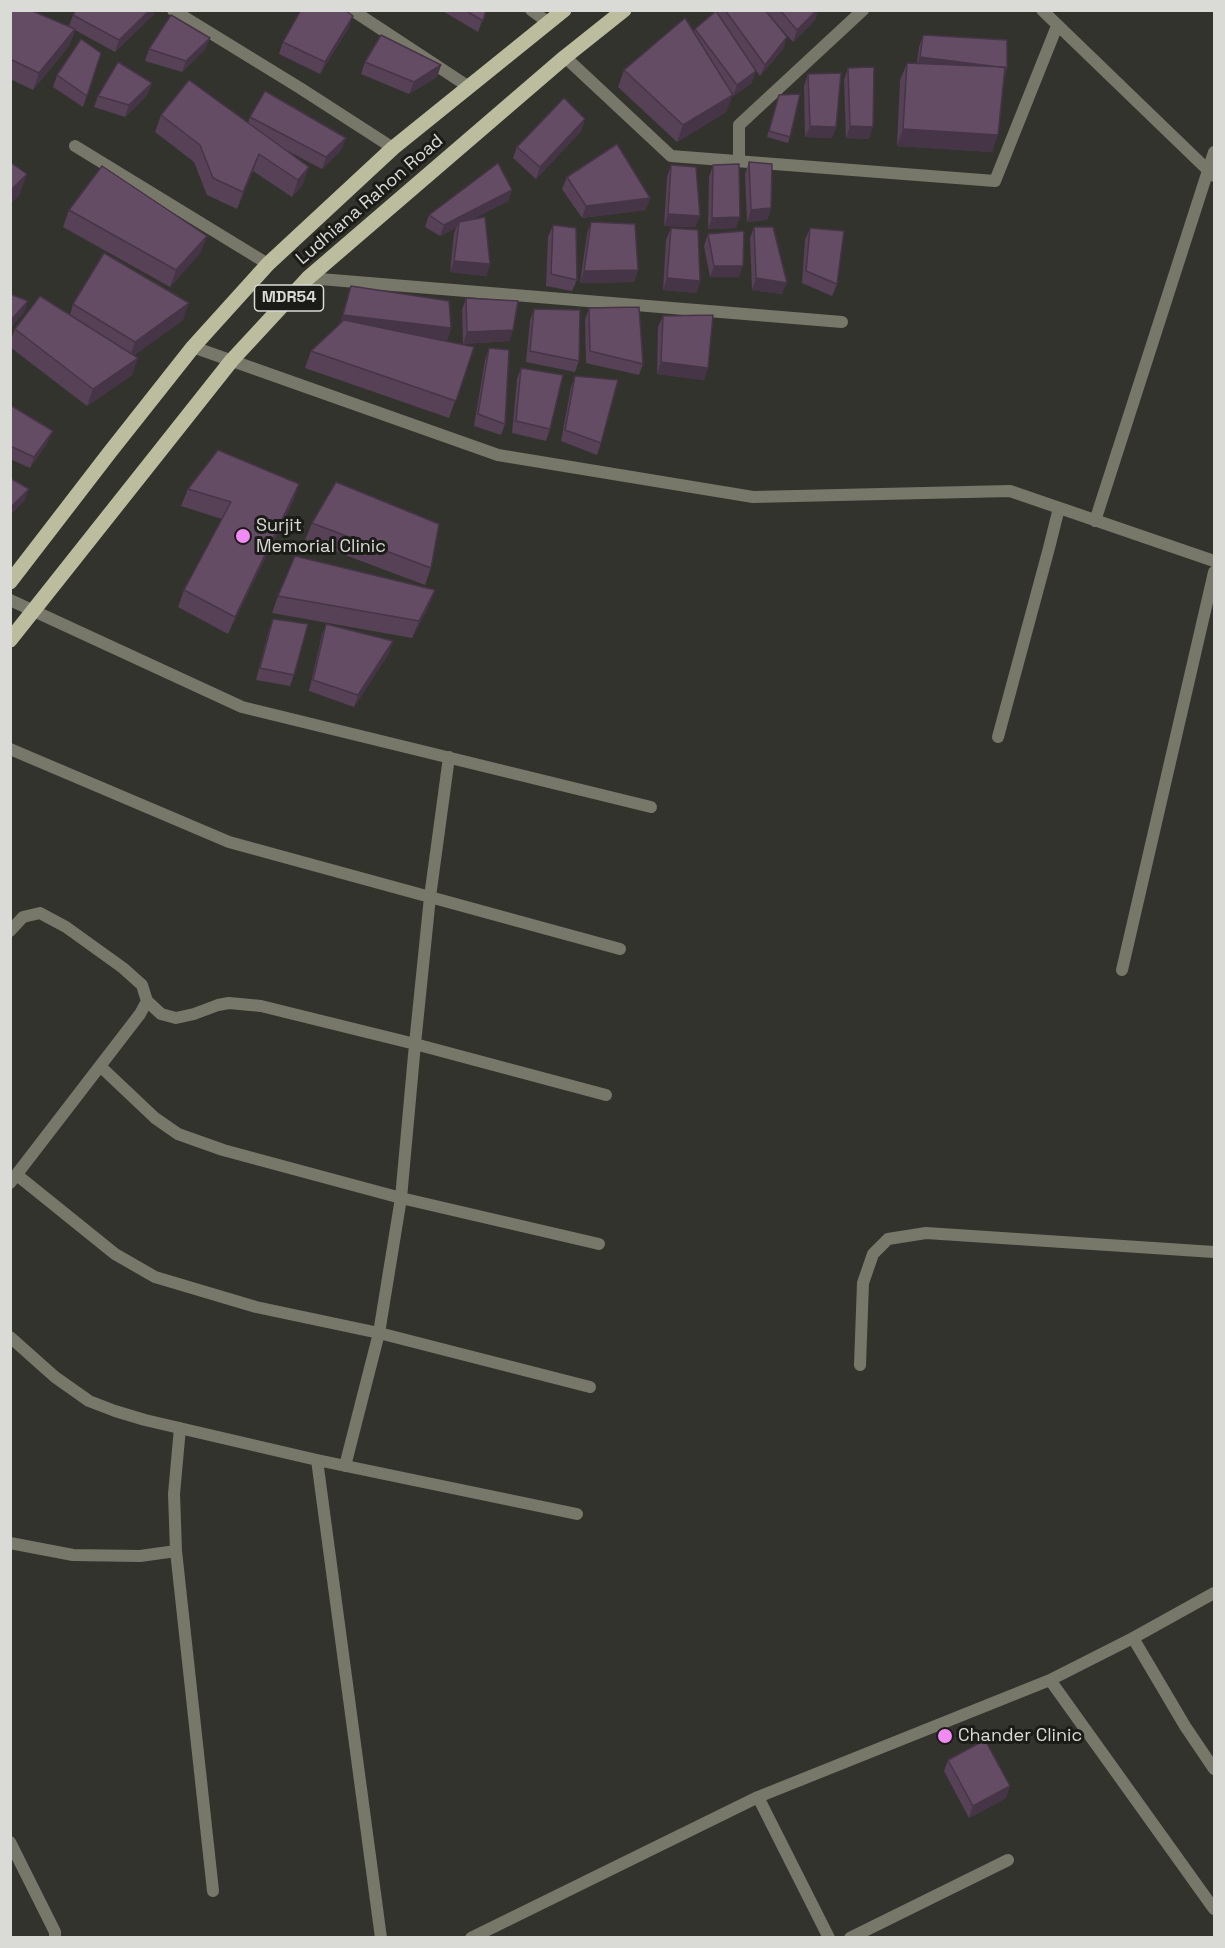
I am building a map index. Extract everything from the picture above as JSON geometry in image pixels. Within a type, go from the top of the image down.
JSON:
[{"type":"main road","name":"Ludhiana Rahon Road","points":[[10,582],[193,347],[268,264],[393,148],[564,10]]},
{"type":"main road","name":"Ludhiana Rahon Road","points":[[10,640],[232,360],[308,278],[565,57],[624,10]]},
{"type":"street","points":[[173,10],[393,148]]},
{"type":"street","points":[[352,10],[470,87]]},
{"type":"street","points":[[531,10],[549,23]]},
{"type":"street","points":[[739,161],[739,125],[863,10]]},
{"type":"street","points":[[1042,10],[1212,173]]},
{"type":"street","points":[[565,57],[671,156],[995,181],[1057,26]]},
{"type":"street","points":[[75,146],[268,264]]},
{"type":"street","points":[[1095,521],[1212,173],[1215,152]]},
{"type":"street","points":[[308,278],[842,322]]},
{"type":"street","points":[[193,347],[498,455],[753,497],[1010,491],[1215,561]]},
{"type":"street","points":[[998,737],[1059,508]]},
{"type":"street","points":[[1122,970],[1215,572]]},
{"type":"street","points":[[10,600],[242,707],[651,807]]},
{"type":"street","points":[[10,749],[229,842],[620,949]]},
{"type":"street","points":[[345,1466],[379,1333],[401,1198],[430,897],[448,758]]},
{"type":"street","points":[[10,931],[23,917],[40,913],[66,927],[123,968],[142,986],[147,1000],[161,1014],[176,1018],[218,1005],[261,1006],[606,1095]]},
{"type":"street","points":[[147,1000],[140,1014],[14,1179],[115,1254],[155,1277],[256,1307],[379,1333],[590,1387]]},
{"type":"street","points":[[100,1066],[155,1118],[178,1134],[223,1150],[401,1198],[599,1244]]},
{"type":"street","points":[[860,1365],[863,1283],[873,1254],[888,1239],[926,1233],[1215,1252]]},
{"type":"street","points":[[10,1337],[55,1377],[89,1401],[135,1417],[345,1466],[577,1514]]},
{"type":"street","points":[[180,1428],[174,1494],[176,1551],[213,1892]]},
{"type":"street","points":[[318,1460],[381,1938]]},
{"type":"street","points":[[10,1543],[73,1555],[140,1556],[176,1551]]},
{"type":"street","points":[[471,1938],[758,1797],[1050,1680],[1215,1593]]},
{"type":"street","points":[[1132,1638],[1185,1726],[1215,1769]]},
{"type":"street","points":[[1050,1680],[1215,1909]]},
{"type":"street","points":[[758,1797],[829,1938]]},
{"type":"street","points":[[10,1842],[55,1932],[55,1938]]},
{"type":"street","points":[[850,1938],[1008,1860]]},
{"type":"building","points":[[10,10],[30,10],[75,29],[39,73],[10,59]]},
{"type":"building","points":[[76,10],[150,10],[119,40],[73,15]]},
{"type":"building","points":[[301,10],[345,10],[353,16],[325,62],[283,42]]},
{"type":"building","points":[[465,10],[486,10],[483,21]]},
{"type":"building","points":[[725,10],[765,10],[787,37],[765,65]]},
{"type":"building","points":[[780,10],[817,10],[797,30]]},
{"type":"building","points":[[716,11],[756,71],[737,85],[695,29]]},
{"type":"building","points":[[171,15],[210,38],[186,61],[149,49]]},
{"type":"building","points":[[685,18],[733,95],[683,125],[624,70]]},
{"type":"building","points":[[381,35],[441,65],[414,82],[365,62]]},
{"type":"building","points":[[923,35],[1007,40],[1007,68],[920,57]]},
{"type":"building","points":[[81,39],[101,53],[87,96],[57,75]]},
{"type":"building","points":[[118,62],[152,83],[129,105],[98,96]]},
{"type":"building","points":[[907,63],[1005,67],[998,135],[903,129]]},
{"type":"building","points":[[874,67],[873,127],[850,126],[848,68]]},
{"type":"building","points":[[841,73],[836,127],[810,126],[808,74]]},
{"type":"building","points":[[189,80],[309,167],[298,180],[259,154],[243,192],[213,178],[200,145],[161,115]]},
{"type":"building","points":[[265,91],[346,138],[326,157],[250,117]]},
{"type":"building","points":[[800,94],[790,137],[769,131],[779,95]]},
{"type":"building","points":[[564,98],[585,119],[540,167],[517,147]]},
{"type":"building","points":[[617,144],[650,198],[586,206],[567,177]]},
{"type":"building","points":[[10,162],[27,174],[10,191]]},
{"type":"building","points":[[749,162],[772,164],[771,208],[751,210]]},
{"type":"building","points":[[498,163],[512,190],[444,225],[429,215]]},
{"type":"building","points":[[739,164],[740,217],[712,218],[713,165]]},
{"type":"building","points":[[671,165],[696,167],[700,216],[668,214]]},
{"type":"building","points":[[102,166],[207,236],[176,270],[69,210]]},
{"type":"building","points":[[485,217],[490,264],[454,261],[459,222]]},
{"type":"building","points":[[591,222],[635,224],[638,270],[584,271]]},
{"type":"building","points":[[553,225],[576,228],[577,280],[551,274]]},
{"type":"building","points":[[754,227],[773,227],[787,283],[756,278]]},
{"type":"building","points":[[671,228],[698,230],[700,281],[667,278]]},
{"type":"building","points":[[810,228],[844,231],[837,284],[806,271]]},
{"type":"building","points":[[744,231],[743,266],[714,266],[708,234]]},
{"type":"building","points":[[104,253],[189,303],[135,342],[73,304]]},
{"type":"building","points":[[351,286],[449,301],[451,328],[343,315]]},
{"type":"building","points":[[10,294],[28,301],[10,321]]},
{"type":"building","points":[[40,296],[138,358],[93,389],[15,329]]},
{"type":"building","points":[[466,298],[518,301],[513,330],[467,332]]},
{"type":"building","points":[[639,307],[643,364],[590,351],[589,308]]},
{"type":"building","points":[[534,309],[580,310],[579,361],[530,351]]},
{"type":"building","points":[[713,315],[708,368],[661,362],[663,316]]},
{"type":"building","points":[[344,320],[474,347],[456,401],[311,351]]},
{"type":"building","points":[[489,348],[509,350],[505,424],[478,414]]},
{"type":"building","points":[[521,368],[563,375],[550,429],[516,421]]},
{"type":"building","points":[[575,376],[618,380],[601,443],[565,430]]},
{"type":"building","points":[[10,405],[53,431],[34,457],[10,446]]},
{"type":"building","points":[[218,450],[299,484],[235,617],[184,590],[231,502],[188,489]]},
{"type":"building","points":[[10,478],[29,489],[10,508]]},
{"type":"building","points":[[336,482],[439,524],[431,568],[312,523]]},
{"type":"building","points":[[295,556],[435,590],[419,621],[278,596]]},
{"type":"building","points":[[273,619],[308,624],[294,675],[260,668]]},
{"type":"building","points":[[326,624],[393,641],[358,695],[313,680]]},
{"type":"building","points":[[985,1740],[1010,1786],[973,1806],[948,1760]]},
{"type":"place","name":"Surjit Memorial Clinic","points":[[243,536]]},
{"type":"place","name":"Chander Clinic","points":[[945,1736]]}]
